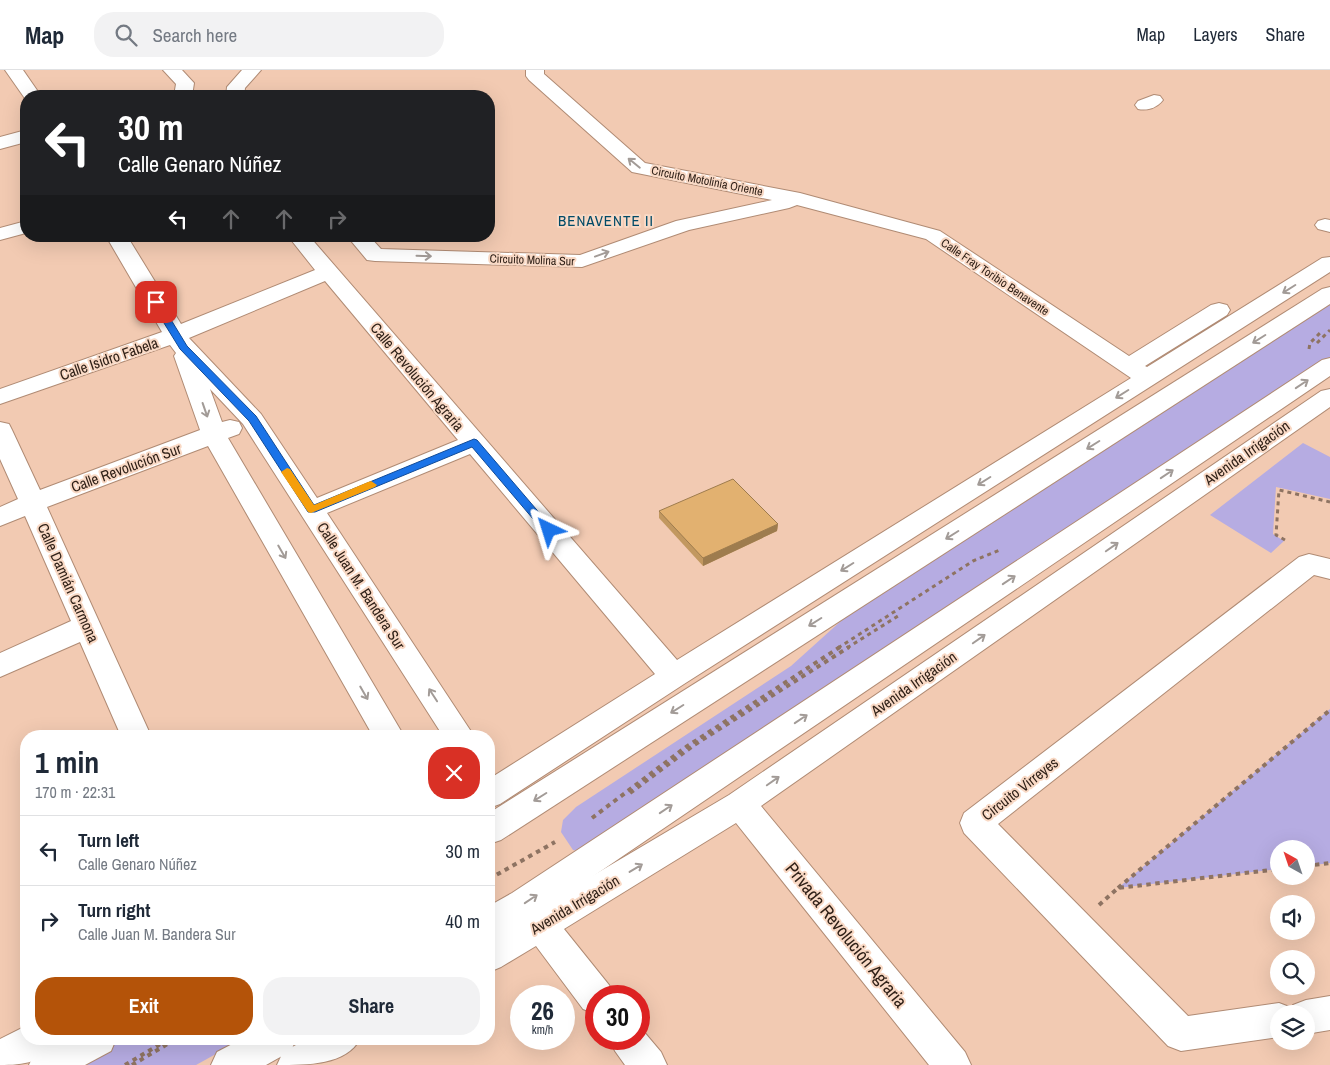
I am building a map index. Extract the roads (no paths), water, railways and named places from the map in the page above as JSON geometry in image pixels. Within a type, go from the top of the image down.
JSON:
[{"type":"street","points":[[0,72],[7,70]]},
{"type":"street","points":[[14,70],[28,90]]},
{"type":"street","points":[[172,70],[185,83],[184,90]]},
{"type":"street","points":[[237,90],[252,70]]},
{"type":"street","name":"Circuito Motolinía Oriente","points":[[535,70],[535,76],[639,168],[704,194],[800,199]]},
{"type":"street","points":[[0,143],[20,138]]},
{"type":"street","points":[[684,225],[704,194]]},
{"type":"street","name":"Circuito Molina Sur","points":[[363,242],[375,255],[582,261],[684,225],[800,199]]},
{"type":"street","name":"Calle Fray Toribio Benavente","points":[[800,199],[933,236],[1138,372]]},
{"type":"street","points":[[0,234],[20,229]]},
{"type":"street","points":[[495,788],[674,676],[1138,372],[1328,231]]},
{"type":"street","name":"Calle Juan M. Bandera Sur","points":[[120,242],[179,341],[214,435],[385,730]]},
{"type":"street","name":"Calle Revolución Agraria","points":[[303,242],[674,676]]},
{"type":"street","points":[[1138,372],[1330,263]]},
{"type":"street","name":"Calle Isidro Fabela","points":[[0,397],[179,341],[328,272]]},
{"type":"street","points":[[495,826],[1330,294]]},
{"type":"street","name":"Calle Juan M. Bandera Sur","points":[[179,341],[252,419],[455,730]]},
{"type":"street","name":"Avenida Irrigación","points":[[495,921],[524,904],[1330,365]]},
{"type":"street","name":"Avenida Irrigación","points":[[495,953],[740,804],[1330,396]]},
{"type":"street","name":"Calle Revolución Sur","points":[[0,517],[32,502],[214,435],[252,419]]},
{"type":"street","points":[[311,510],[474,442]]},
{"type":"street","name":"Calle Damián Carmona","points":[[3,443],[32,502],[133,730]]},
{"type":"street","name":"Circuito Virreyes","points":[[1270,1021],[1181,1034],[976,823],[1309,564],[1330,569]]},
{"type":"street","points":[[0,666],[87,626]]},
{"type":"street","name":"Privada Revolución Agraria","points":[[740,804],[952,1065]]},
{"type":"street","points":[[541,926],[586,985]]},
{"type":"street","points":[[1315,1016],[1330,1013]]},
{"type":"street","points":[[0,1058],[25,1045]]},
{"type":"street","points":[[48,1065],[86,1045]]},
{"type":"street","points":[[230,1065],[267,1045]]},
{"type":"street","points":[[296,1065],[331,1045]]},
{"type":"street","points":[[636,1050],[648,1065]]},
{"type":"district","name":"BENAVENTE II","points":[[606,221]]}]
